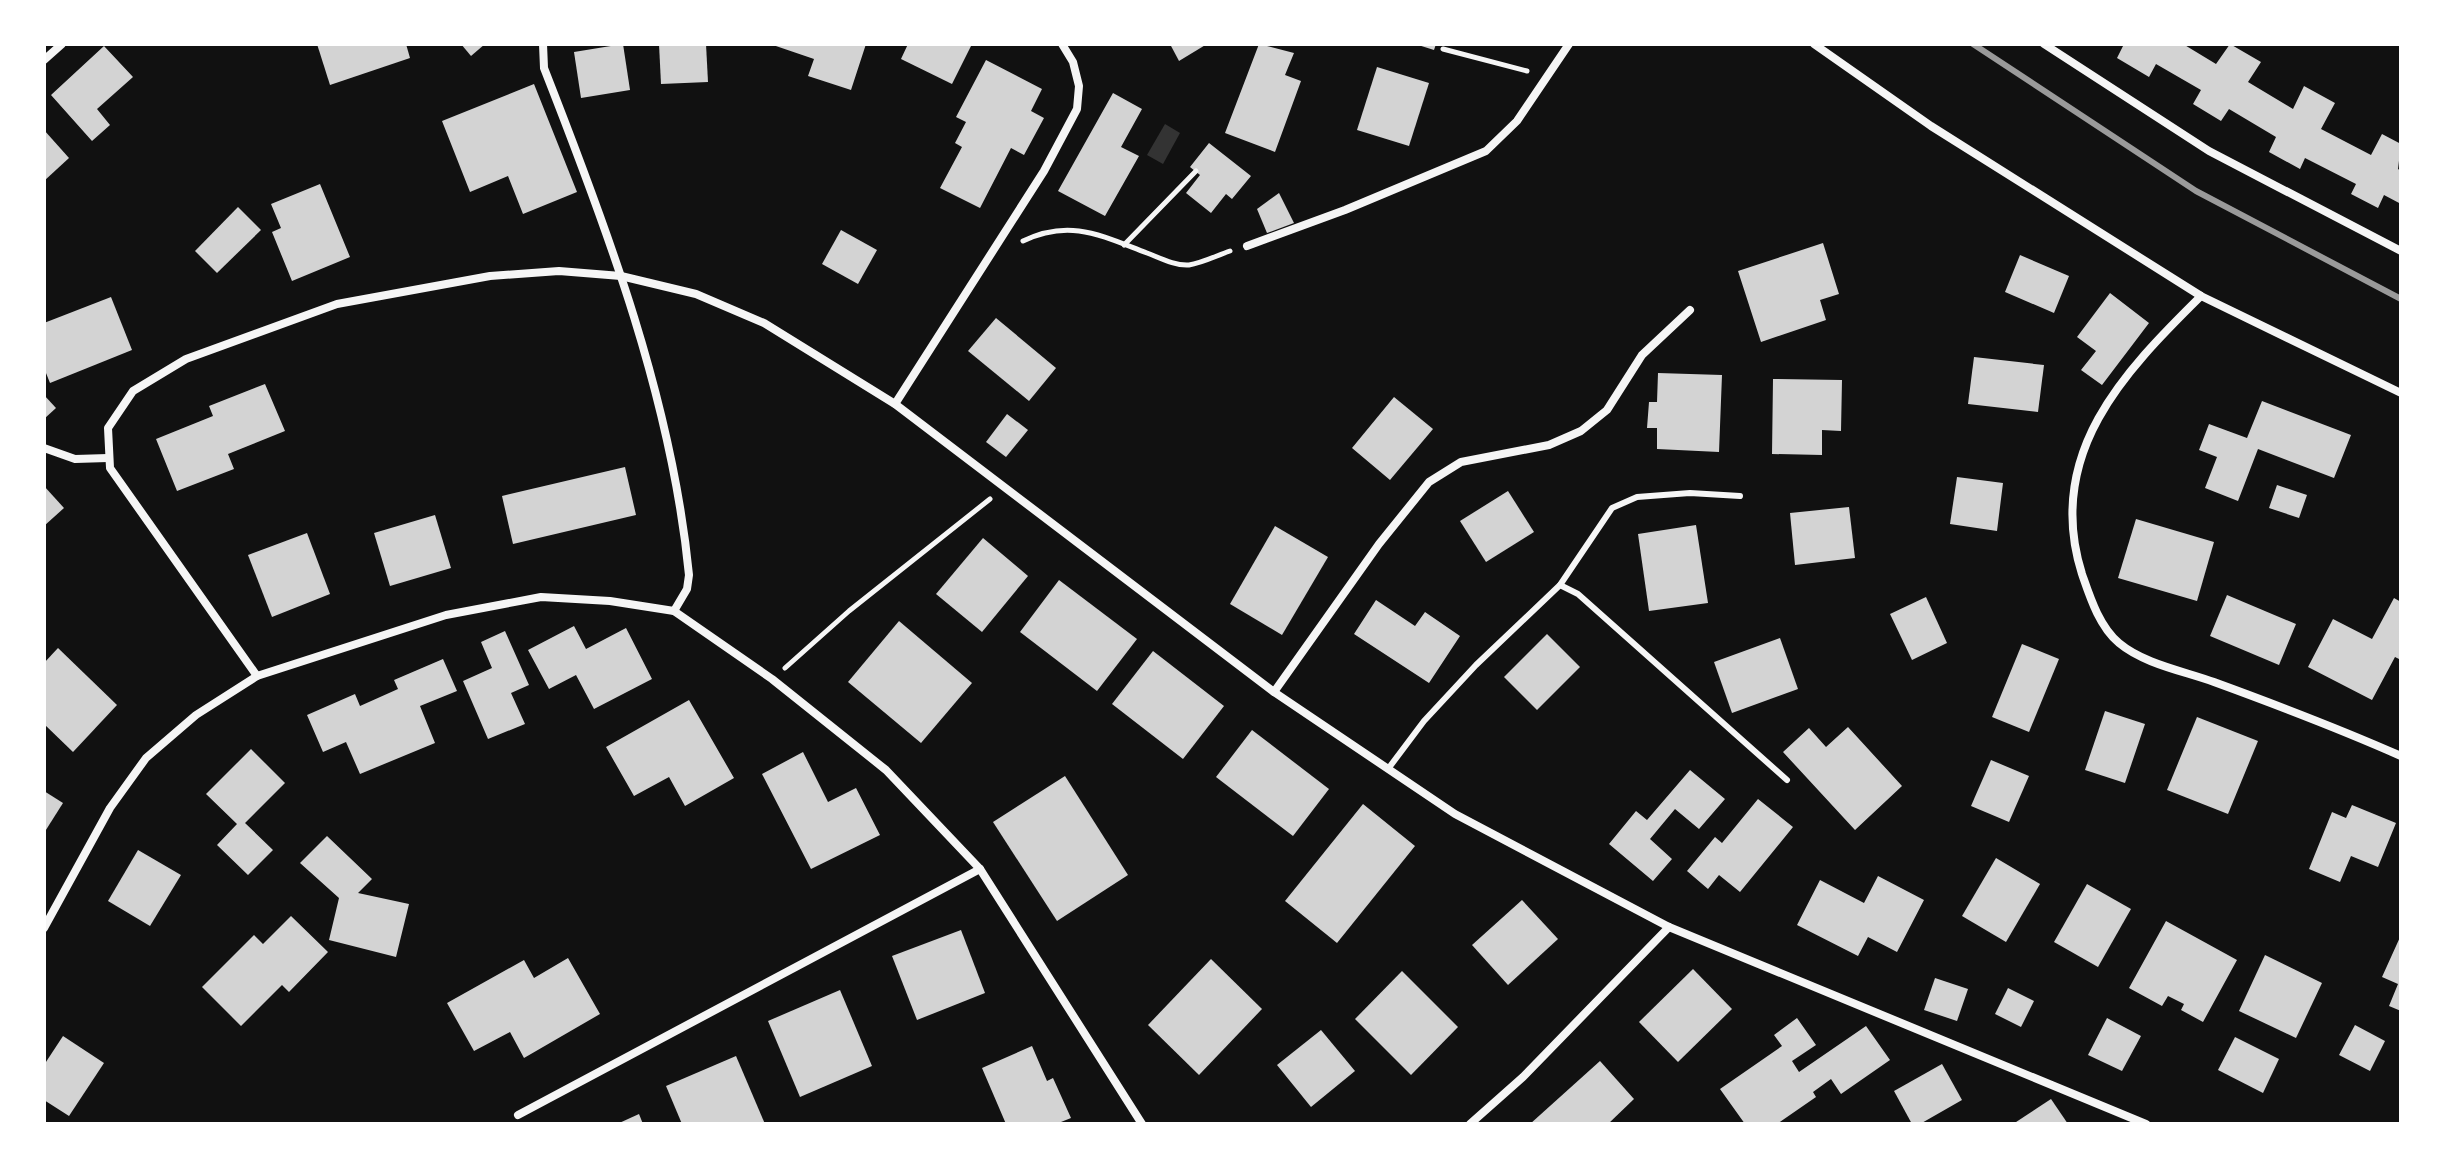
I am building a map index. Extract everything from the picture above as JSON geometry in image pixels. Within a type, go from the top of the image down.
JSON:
[{"type":"street","points":[[44,60],[62,44]]},
{"type":"street","points":[[543,44],[544,68],[621,276],[668,443],[688,560],[687,589],[674,611]]},
{"type":"street","points":[[895,404],[1044,171],[1077,109],[1079,86],[1073,62],[1062,44]]},
{"type":"street","points":[[1247,246],[1345,210],[1486,151],[1503,138],[1569,44]]},
{"type":"street","points":[[1814,44],[1931,126],[2201,296],[2401,393]]},
{"type":"street","points":[[2044,44],[2209,151],[2401,251]]},
{"type":"street","points":[[257,676],[118,480],[108,458],[108,428],[133,391],[186,359],[337,304],[490,276],[559,271],[621,276],[696,294],[764,323],[895,404],[1274,692],[1455,814],[1669,927],[2146,1124]]},
{"type":"street","points":[[2201,296],[2135,361],[2092,426],[2079,470],[2073,518],[2077,556],[2093,606],[2118,643],[2153,662],[2332,725],[2401,756]]},
{"type":"street","points":[[1274,692],[1379,544],[1429,482],[1461,462],[1549,445],[1581,431],[1607,410],[1642,355],[1690,310]]},
{"type":"street","points":[[44,448],[75,459],[108,458]]},
{"type":"street","points":[[44,928],[110,808],[146,758],[196,715],[257,676],[446,615],[541,597],[610,601],[674,611],[772,679],[886,770],[980,869],[1142,1124]]},
{"type":"street","points":[[518,1115],[980,869]]},
{"type":"street","points":[[1470,1124],[1523,1077],[1669,927]]},
{"type":"lane","points":[[1388,769],[1424,721],[1476,665],[1560,585],[1612,508],[1637,497],[1690,493],[1740,496]]},
{"type":"lane","points":[[1560,585],[1578,594],[1787,780]]},
{"type":"path","points":[[1443,49],[1547,76]]},
{"type":"path","points":[[1124,245],[1196,171]]},
{"type":"path","points":[[1015,248],[1045,231],[1068,228],[1169,262],[1189,265],[1247,246]]},
{"type":"path","points":[[772,679],[849,611],[1006,486]]},
{"type":"shaded area","points":[[1165,124],[1180,133],[1163,164],[1147,155]]},
{"type":"building","points":[[317,44],[406,44],[410,58],[330,85]]},
{"type":"building","points":[[461,44],[485,44],[471,56]]},
{"type":"building","points":[[623,44],[630,90],[581,98],[574,52]]},
{"type":"building","points":[[659,44],[706,44],[708,82],[661,84]]},
{"type":"building","points":[[770,44],[866,44],[851,90],[808,76],[814,59]]},
{"type":"building","points":[[908,44],[972,44],[952,84],[901,59]]},
{"type":"building","points":[[1170,44],[1207,44],[1179,61]]},
{"type":"building","points":[[1259,44],[1294,53],[1285,75],[1301,81],[1275,152],[1225,133]]},
{"type":"building","points":[[1415,44],[1436,44],[1434,50]]},
{"type":"building","points":[[2124,44],[2183,44],[2216,64],[2230,44],[2261,62],[2248,82],[2293,109],[2304,86],[2335,103],[2321,129],[2371,155],[2382,134],[2401,144],[2398,169],[2401,171],[2401,204],[2384,195],[2378,208],[2351,194],[2356,184],[2305,158],[2300,169],[2269,152],[2276,137],[2229,109],[2221,121],[2193,104],[2201,90],[2156,64],[2149,77],[2117,58]]},
{"type":"building","points":[[104,46],[133,77],[97,109],[110,125],[92,141],[51,95]]},
{"type":"building","points":[[986,60],[1042,89],[1031,111],[1044,118],[1024,155],[1011,148],[980,208],[940,188],[962,147],[955,143],[966,122],[956,117]]},
{"type":"building","points":[[1377,67],[1429,83],[1409,146],[1357,130]]},
{"type":"building","points":[[534,84],[577,192],[523,214],[508,176],[470,192],[442,121]]},
{"type":"building","points":[[1113,93],[1142,109],[1121,147],[1139,156],[1105,216],[1058,191]]},
{"type":"building","points":[[44,130],[69,158],[44,181]]},
{"type":"building","points":[[1209,143],[1251,176],[1232,199],[1226,194],[1211,213],[1186,193],[1200,175],[1190,167]]},
{"type":"building","points":[[320,184],[350,257],[292,281],[272,232],[281,228],[271,204]]},
{"type":"building","points":[[1279,193],[1294,223],[1267,233],[1257,209]]},
{"type":"building","points":[[238,207],[261,230],[217,273],[195,251]]},
{"type":"building","points":[[841,230],[877,250],[858,284],[822,264]]},
{"type":"building","points":[[1823,243],[1839,294],[1820,300],[1826,320],[1761,342],[1738,271]]},
{"type":"building","points":[[2020,255],[2069,276],[2054,313],[2005,292]]},
{"type":"building","points":[[2110,293],[2149,323],[2102,385],[2081,370],[2096,351],[2077,337]]},
{"type":"building","points":[[111,297],[132,350],[50,383],[44,368],[44,323]]},
{"type":"building","points":[[996,318],[1056,368],[1029,401],[968,351]]},
{"type":"building","points":[[1974,357],[2044,365],[2038,412],[1968,404]]},
{"type":"building","points":[[1658,373],[1722,375],[1719,452],[1657,449],[1657,428],[1647,428],[1649,402],[1657,402]]},
{"type":"building","points":[[1773,379],[1842,380],[1841,431],[1822,430],[1822,455],[1772,454]]},
{"type":"building","points":[[265,384],[285,431],[228,454],[234,469],[177,491],[156,439],[213,416],[209,406]]},
{"type":"building","points":[[44,395],[56,408],[44,419]]},
{"type":"building","points":[[1394,397],[1433,429],[1390,480],[1352,448]]},
{"type":"building","points":[[2262,401],[2351,435],[2334,478],[2258,449],[2238,501],[2205,488],[2217,457],[2199,450],[2209,424],[2247,438]]},
{"type":"building","points":[[1007,414],[1028,430],[1006,457],[986,442]]},
{"type":"building","points":[[625,467],[636,515],[513,544],[502,496]]},
{"type":"building","points":[[1957,477],[2003,483],[1997,531],[1950,524]]},
{"type":"building","points":[[2277,485],[2307,495],[2299,518],[2269,508]]},
{"type":"building","points":[[44,486],[64,508],[44,526]]},
{"type":"building","points":[[1508,491],[1534,532],[1486,562],[1460,521]]},
{"type":"building","points":[[1849,507],[1855,558],[1795,565],[1790,513]]},
{"type":"building","points":[[435,515],[451,568],[390,586],[374,533]]},
{"type":"building","points":[[2136,519],[2214,542],[2197,601],[2118,578]]},
{"type":"building","points":[[1696,525],[1708,603],[1649,611],[1638,534]]},
{"type":"building","points":[[1275,526],[1328,557],[1282,635],[1230,604]]},
{"type":"building","points":[[307,533],[330,594],[272,617],[248,555]]},
{"type":"building","points":[[983,538],[1028,576],[982,632],[936,594]]},
{"type":"building","points":[[1059,580],[1137,639],[1097,691],[1020,632]]},
{"type":"building","points":[[2227,595],[2296,624],[2279,665],[2210,636]]},
{"type":"building","points":[[1926,597],[1947,643],[1912,660],[1890,614]]},
{"type":"building","points":[[2394,598],[2401,602],[2401,660],[2395,657],[2372,700],[2308,667],[2333,619],[2372,639]]},
{"type":"building","points":[[1376,600],[1415,626],[1425,612],[1460,636],[1429,683],[1354,634]]},
{"type":"building","points":[[899,621],[972,683],[921,743],[848,682]]},
{"type":"building","points":[[574,626],[586,649],[626,628],[652,679],[594,709],[576,675],[549,689],[528,650]]},
{"type":"building","points":[[505,631],[529,685],[511,693],[525,724],[488,739],[463,681],[492,668],[481,642]]},
{"type":"building","points":[[1547,634],[1580,667],[1537,710],[1504,677]]},
{"type":"building","points":[[1780,638],[1798,689],[1732,713],[1714,662]]},
{"type":"building","points":[[2022,644],[2059,659],[2029,732],[1992,717]]},
{"type":"building","points":[[58,648],[117,705],[73,752],[44,724],[44,663]]},
{"type":"building","points":[[1153,651],[1224,706],[1183,759],[1112,704]]},
{"type":"building","points":[[443,659],[457,691],[420,706],[435,743],[360,774],[346,742],[323,752],[307,715],[355,694],[360,706],[398,689],[394,680]]},
{"type":"building","points":[[689,700],[734,778],[685,806],[669,777],[634,796],[606,747]]},
{"type":"building","points":[[2105,711],[2145,724],[2125,783],[2085,770]]},
{"type":"building","points":[[2197,717],[2258,741],[2228,814],[2167,790]]},
{"type":"building","points":[[1848,727],[1902,786],[1855,830],[1783,752],[1809,728],[1826,747]]},
{"type":"building","points":[[1252,730],[1329,789],[1293,836],[1216,777]]},
{"type":"building","points":[[251,749],[285,783],[245,823],[273,850],[248,875],[217,845],[237,824],[206,794]]},
{"type":"building","points":[[803,752],[828,802],[856,788],[880,835],[811,869],[762,774]]},
{"type":"building","points":[[1991,760],[2029,776],[2009,822],[1971,806]]},
{"type":"building","points":[[1690,770],[1725,799],[1699,829],[1675,809],[1650,839],[1672,859],[1653,881],[1609,844],[1636,811],[1647,820]]},
{"type":"building","points":[[1065,776],[1128,875],[1057,921],[993,822]]},
{"type":"building","points":[[44,791],[63,803],[44,833]]},
{"type":"building","points":[[1758,799],[1793,827],[1740,892],[1719,875],[1708,889],[1687,871],[1715,837],[1722,843]]},
{"type":"building","points":[[1363,804],[1415,846],[1337,943],[1285,901]]},
{"type":"building","points":[[2352,805],[2396,823],[2378,867],[2351,856],[2340,882],[2309,869],[2332,812],[2346,818]]},
{"type":"building","points":[[327,836],[372,879],[358,893],[409,904],[396,957],[329,940],[339,898],[300,863]]},
{"type":"building","points":[[138,850],[181,875],[150,926],[108,901]]},
{"type":"building","points":[[1996,858],[2040,884],[2006,942],[1962,916]]},
{"type":"building","points":[[1878,876],[1924,900],[1897,952],[1868,937],[1858,956],[1797,925],[1820,880],[1864,903]]},
{"type":"building","points":[[2087,884],[2131,909],[2098,967],[2054,942]]},
{"type":"building","points":[[1522,900],[1558,939],[1508,985],[1472,945]]},
{"type":"building","points":[[291,916],[328,952],[289,992],[282,985],[241,1026],[202,987],[254,935],[263,944]]},
{"type":"building","points":[[2166,921],[2237,960],[2203,1022],[2181,1010],[2184,1004],[2168,996],[2162,1006],[2129,988]]},
{"type":"building","points":[[961,930],[985,993],[917,1020],[892,956]]},
{"type":"building","points":[[2401,935],[2401,1011],[2389,1006],[2398,984],[2382,977]]},
{"type":"building","points":[[2265,955],[2322,983],[2296,1038],[2239,1011]]},
{"type":"building","points":[[568,958],[600,1014],[524,1058],[510,1032],[474,1051],[447,1003],[524,960],[534,978]]},
{"type":"building","points":[[1211,959],[1262,1009],[1199,1075],[1148,1025]]},
{"type":"building","points":[[1693,969],[1732,1009],[1678,1062],[1639,1022]]},
{"type":"building","points":[[1402,971],[1458,1027],[1411,1075],[1355,1019]]},
{"type":"building","points":[[1935,978],[1968,989],[1957,1021],[1924,1010]]},
{"type":"building","points":[[2008,988],[2034,1001],[2021,1027],[1995,1014]]},
{"type":"building","points":[[840,990],[872,1066],[800,1097],[768,1021]]},
{"type":"building","points":[[1797,1018],[1816,1045],[1792,1061],[1799,1072],[1866,1026],[1890,1060],[1841,1094],[1831,1079],[1813,1092],[1816,1097],[1777,1124],[1745,1124],[1720,1089],[1782,1046],[1774,1035]]},
{"type":"building","points":[[2107,1018],[2141,1036],[2122,1071],[2088,1055]]},
{"type":"building","points":[[2355,1025],[2385,1041],[2370,1071],[2339,1055]]},
{"type":"building","points":[[1321,1030],[1355,1071],[1311,1107],[1277,1065]]},
{"type":"building","points":[[63,1036],[104,1063],[69,1116],[44,1100],[44,1065]]},
{"type":"building","points":[[2235,1037],[2279,1059],[2263,1093],[2218,1070]]},
{"type":"building","points":[[1032,1046],[1047,1081],[1053,1078],[1071,1118],[1056,1124],[1006,1124],[982,1068]]},
{"type":"building","points":[[736,1056],[765,1124],[682,1124],[666,1086]]},
{"type":"building","points":[[1600,1061],[1634,1099],[1608,1124],[1530,1124]]},
{"type":"building","points":[[1942,1064],[1962,1100],[1920,1124],[1912,1124],[1894,1091]]},
{"type":"building","points":[[2051,1099],[2068,1124],[2013,1124]]},
{"type":"building","points":[[639,1114],[643,1124],[617,1124]]},
{"type":"railway","points":[[1973,44],[2196,191],[2401,299]]}]
